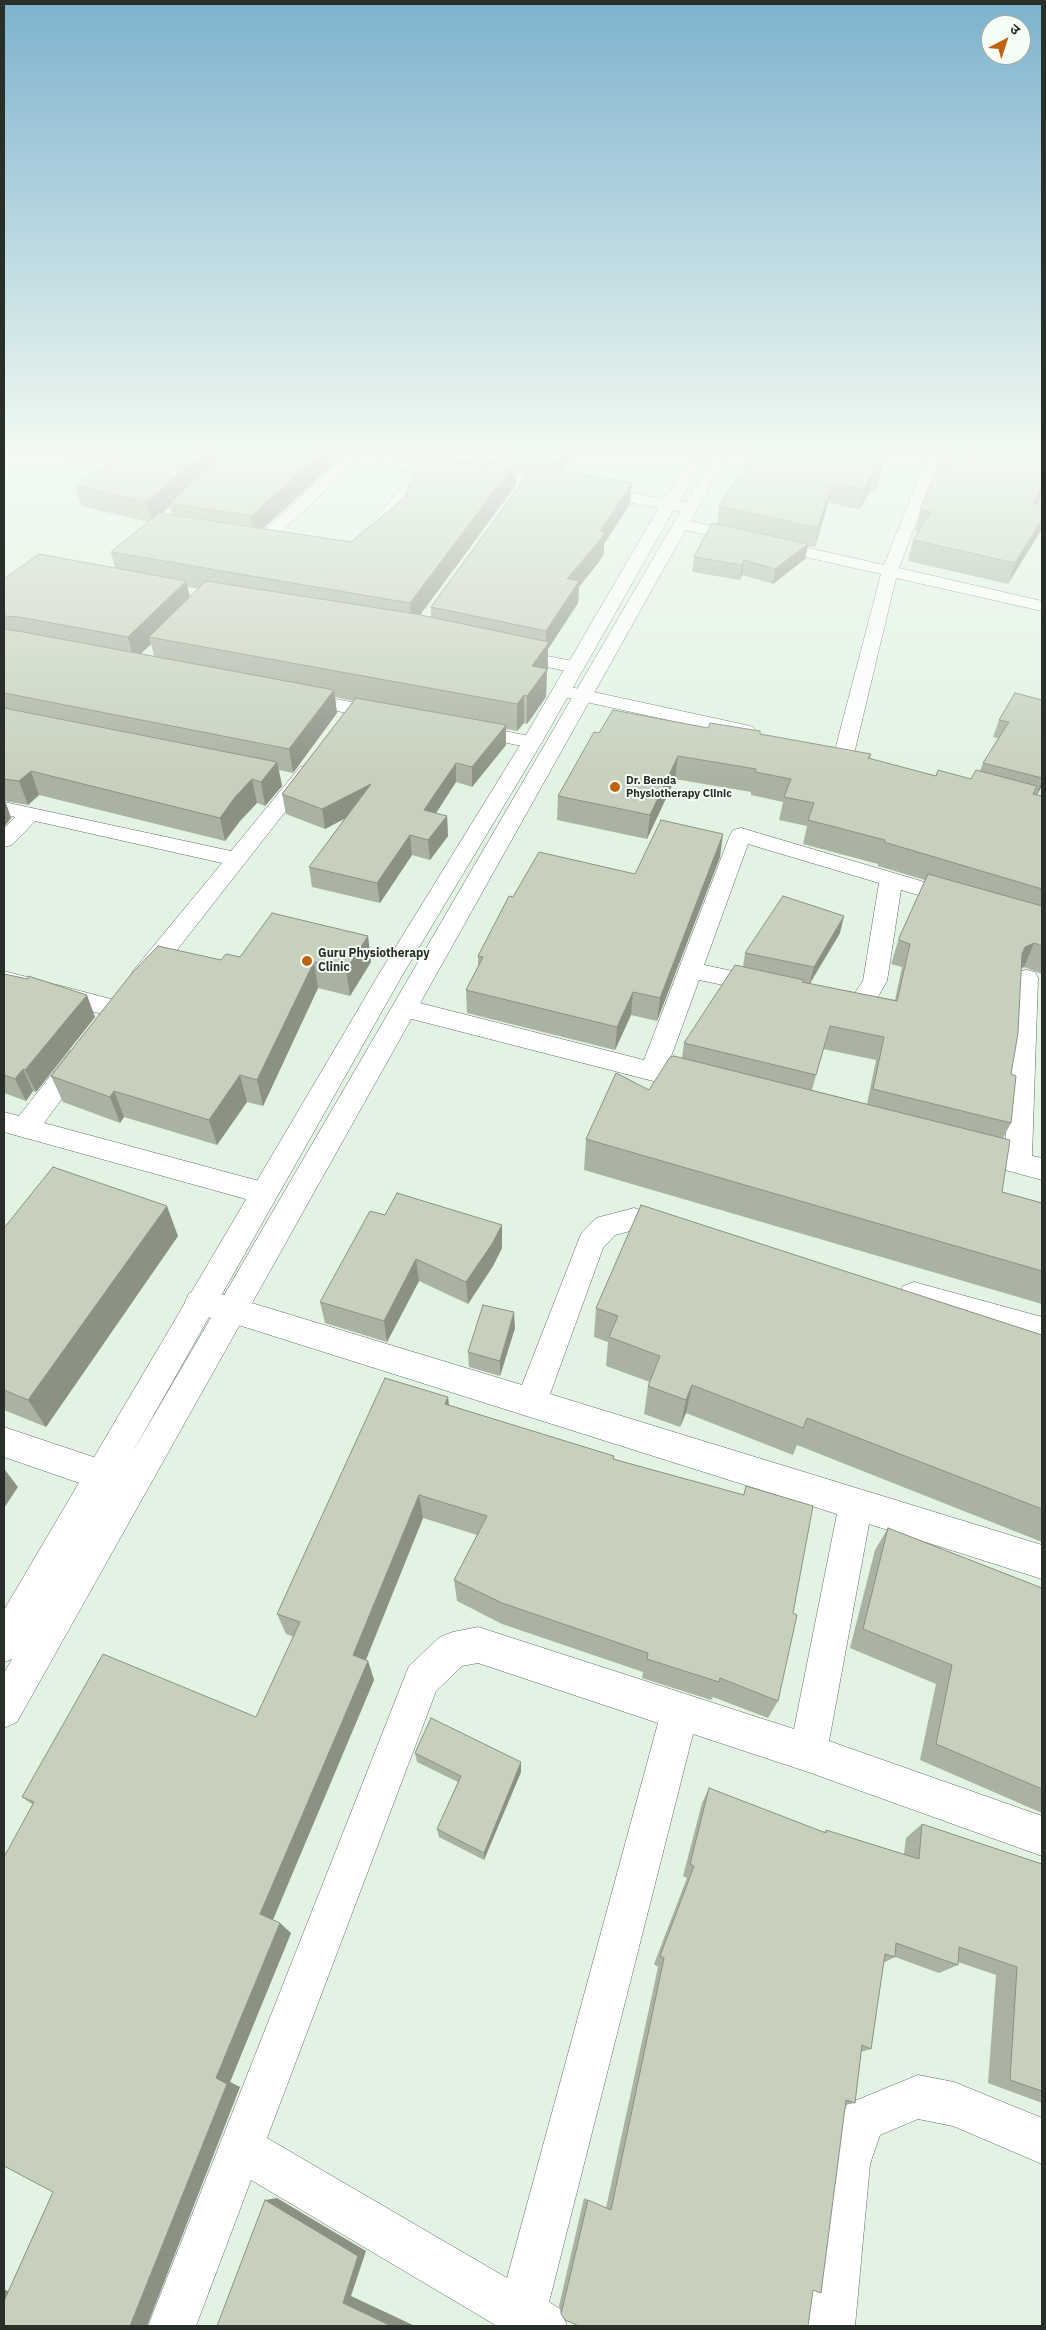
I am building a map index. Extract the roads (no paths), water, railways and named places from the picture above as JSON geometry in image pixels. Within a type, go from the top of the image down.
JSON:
[{"type":"street","points":[[4,1644],[100,1474],[391,974],[532,742],[572,693],[576,667],[646,563]]},
{"type":"street","points":[[4,1709],[404,1008],[572,693],[650,563]]},
{"type":"street","points":[[864,563],[1042,606]]},
{"type":"street","points":[[843,754],[893,563]]},
{"type":"street","points":[[492,650],[576,667]]},
{"type":"street","points":[[572,693],[768,737]]},
{"type":"street","points":[[284,696],[399,717]]},
{"type":"street","points":[[336,731],[352,708]]},
{"type":"street","points":[[456,728],[532,742]]},
{"type":"street","points":[[264,1193],[15,1125],[105,1024],[235,859],[289,780],[320,753]]},
{"type":"street","points":[[4,808],[235,859]]},
{"type":"street","points":[[4,840],[30,814]]},
{"type":"street","points":[[653,1071],[746,826],[892,880],[976,904]]},
{"type":"street","points":[[810,995],[847,1003],[863,1001],[875,982],[892,880]]},
{"type":"street","points":[[690,970],[782,989]]},
{"type":"street","points":[[950,1146],[1030,1166],[1033,1018],[1026,978]]},
{"type":"street","points":[[4,979],[105,1024]]},
{"type":"street","points":[[404,1008],[720,1088]]},
{"type":"street","points":[[531,1402],[591,1242],[606,1226],[634,1219],[700,1237]]},
{"type":"street","points":[[890,1289],[1042,1330]]},
{"type":"street","points":[[200,1302],[232,1310],[531,1402],[1042,1562]]},
{"type":"street","points":[[4,1442],[131,1485]]},
{"type":"street","points":[[808,1753],[856,1503]]},
{"type":"street","points":[[172,2326],[422,1679],[453,1650],[478,1645],[808,1753],[1042,1836]]},
{"type":"street","points":[[240,2148],[532,2320],[680,1710]]},
{"type":"street","points":[[831,2326],[847,2164],[863,2120],[918,2097],[954,2104],[1042,2141]]},
{"type":"place","name":"Dr. Benda Physiotherapy Clinic","points":[[615,787]]},
{"type":"place","name":"Guru Physiotherapy Clinic","points":[[307,961]]}]
